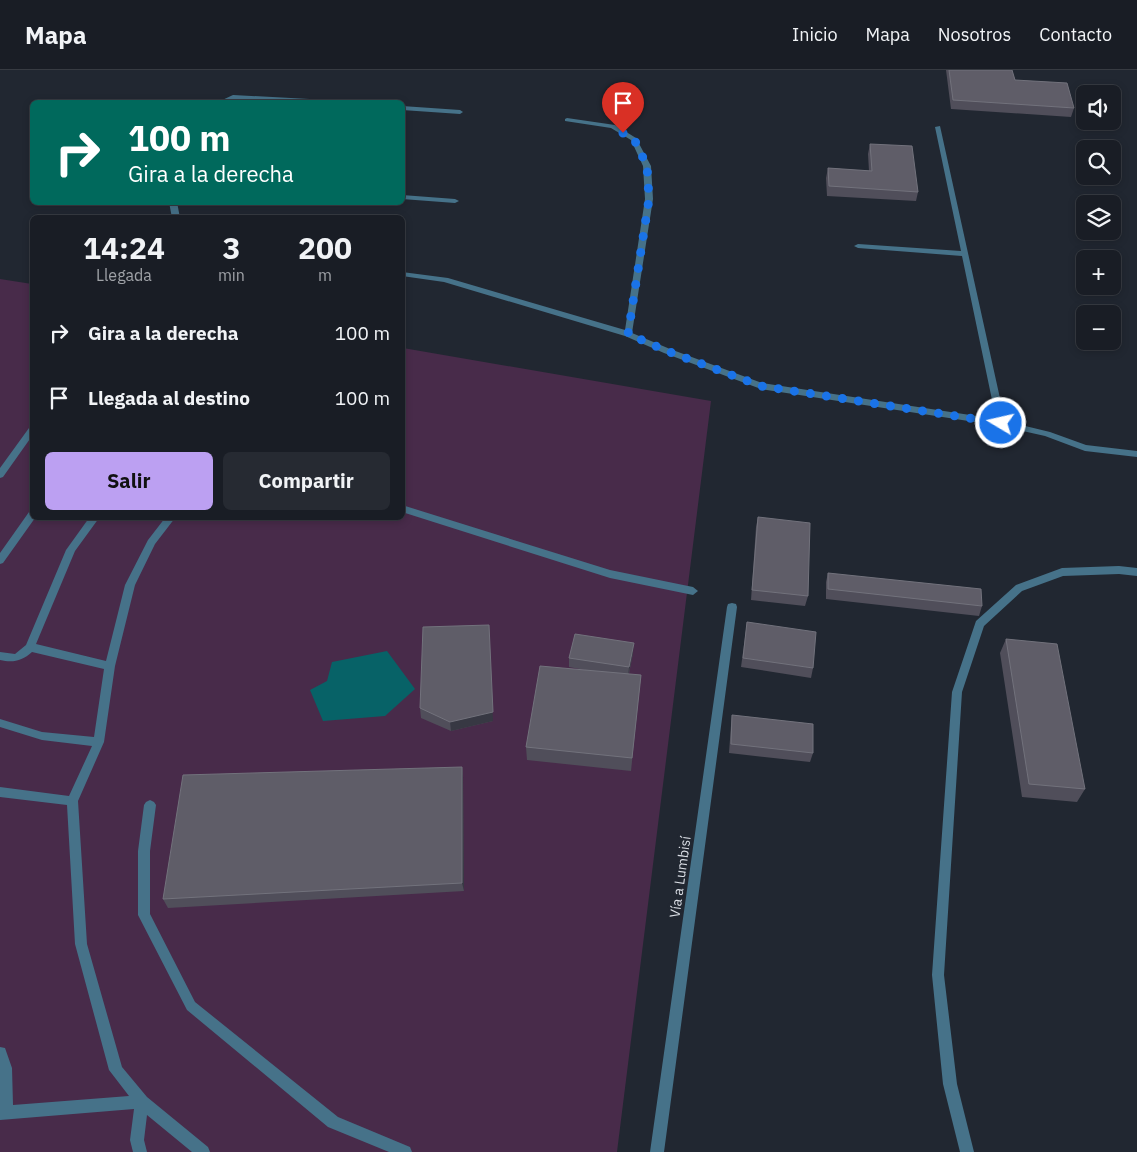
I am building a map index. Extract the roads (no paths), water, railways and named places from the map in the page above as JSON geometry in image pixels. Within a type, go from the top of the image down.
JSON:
[{"type":"street","points":[[226,100],[233,97],[290,100]]},
{"type":"street","points":[[405,108],[460,112]]},
{"type":"street","points":[[568,120],[613,126],[634,139],[647,166],[649,199],[628,334]]},
{"type":"street","points":[[938,127],[1001,423]]},
{"type":"street","points":[[405,197],[455,201]]},
{"type":"street","points":[[858,246],[964,254]]},
{"type":"street","points":[[405,274],[445,280],[628,334],[667,351],[761,386],[1001,423],[1046,434],[1085,448],[1137,454]]},
{"type":"street","points":[[0,475],[30,433]]},
{"type":"street","points":[[405,509],[610,574],[693,592]]},
{"type":"street","points":[[0,560],[30,517]]},
{"type":"street","points":[[0,656],[13,659],[22,655],[30,647],[71,550],[93,520]]},
{"type":"street","points":[[168,520],[151,542],[130,585],[110,666],[99,742],[72,802],[81,944],[116,1070],[142,1102],[203,1152]]},
{"type":"street","points":[[967,1152],[950,1084],[938,975],[957,692],[980,624],[1019,588],[1062,572],[1119,570],[1137,572]]},
{"type":"street","name":"Vía a Lumbisí","points":[[657,1152],[732,607]]},
{"type":"street","points":[[30,647],[110,666]]},
{"type":"street","points":[[0,723],[42,736],[99,742]]},
{"type":"street","points":[[0,792],[72,802]]},
{"type":"street","points":[[150,805],[144,851],[144,915],[192,1006],[333,1122],[405,1152]]},
{"type":"street","points":[[0,1053],[5,1068],[3,1112],[142,1102]]},
{"type":"street","points":[[140,1152],[137,1140],[142,1102]]},
{"type":"water","points":[[387,651],[415,689],[385,716],[323,721],[310,690],[327,681],[332,662]]}]
